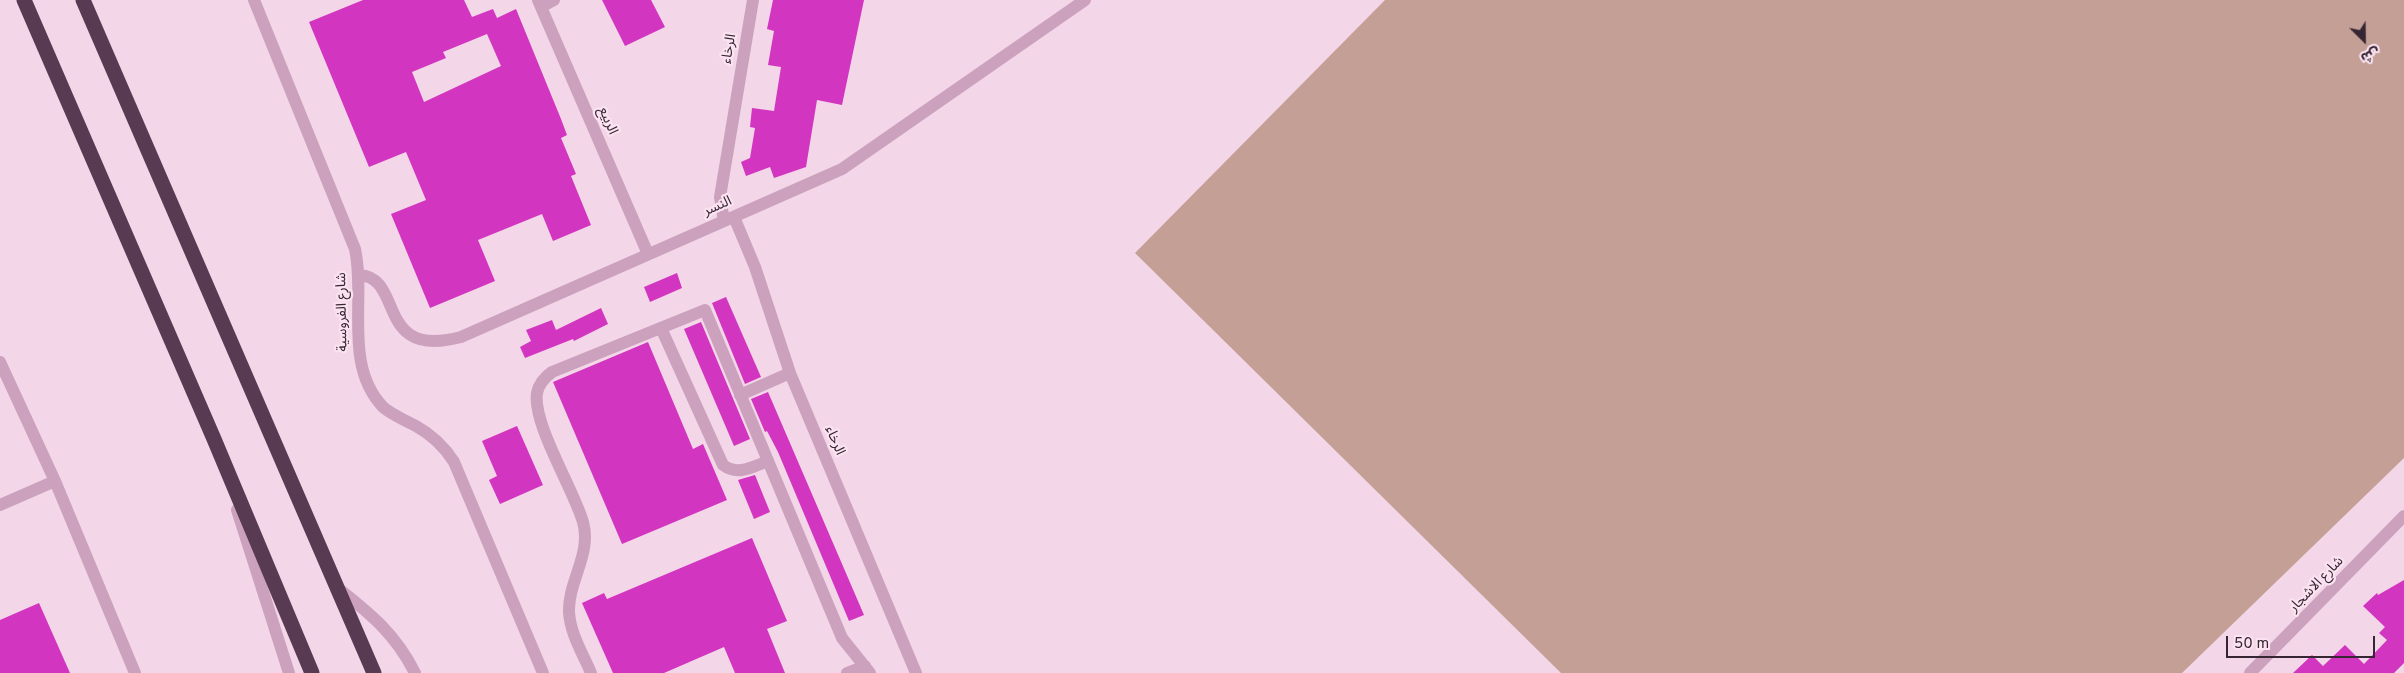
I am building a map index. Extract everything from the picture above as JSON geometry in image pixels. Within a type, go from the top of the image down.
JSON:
[{"type":"highway","points":[[24,0],[214,438],[312,673]]},
{"type":"highway","points":[[83,0],[374,673]]},
{"type":"street","name":"شارع الفروسية","points":[[254,0],[344,217],[355,249],[359,275],[360,356],[367,380],[384,407],[428,433],[439,442],[454,462],[543,673]]},
{"type":"street","points":[[539,3],[554,0]]},
{"type":"street","name":"الرخاء","points":[[753,0],[720,197],[729,219],[755,267],[790,373],[916,673]]},
{"type":"street","name":"النسر","points":[[359,275],[370,276],[378,283],[398,321],[409,335],[423,342],[436,342],[461,337],[842,169],[1085,0]]},
{"type":"street","name":"الربيع","points":[[539,3],[648,254]]},
{"type":"street","points":[[591,673],[576,638],[569,612],[573,586],[584,548],[583,521],[540,418],[536,399],[537,390],[541,382],[552,372],[705,310],[842,638],[867,669],[847,673]]},
{"type":"street","points":[[661,328],[723,466],[730,470],[742,471],[768,461]]},
{"type":"street","points":[[0,362],[55,481],[136,673]]},
{"type":"street","points":[[740,395],[790,373]]},
{"type":"street","points":[[214,438],[289,673]]},
{"type":"street","points":[[0,505],[55,481]]},
{"type":"street","name":"شارع الاشجار","points":[[2250,673],[2404,516]]},
{"type":"street","points":[[339,589],[382,625],[396,640],[416,673]]},
{"type":"shaded area","points":[[1385,0],[2404,0],[2404,458],[2182,673],[1561,673],[1135,253]]},
{"type":"building","points":[[363,0],[464,0],[472,17],[493,9],[497,18],[516,9],[567,135],[561,138],[576,174],[571,176],[591,225],[553,241],[542,214],[478,240],[495,281],[430,308],[391,214],[426,200],[406,152],[369,167],[309,22]],"holes":[[[487,34],[501,66],[424,102],[412,72],[446,58],[443,52]]]},
{"type":"building","points":[[602,0],[651,0],[665,27],[625,46]]},
{"type":"building","points":[[773,0],[864,0],[842,105],[817,100],[806,167],[774,178],[770,167],[746,176],[741,162],[750,158],[755,128],[750,127],[752,108],[774,111],[781,67],[768,65],[774,31],[767,29]]},
{"type":"building","points":[[677,273],[682,288],[650,302],[644,287]]},
{"type":"building","points":[[726,297],[761,377],[745,384],[712,303]]},
{"type":"building","points":[[601,308],[608,324],[574,341],[573,339],[525,358],[520,347],[531,341],[526,330],[552,320],[556,330]]},
{"type":"building","points":[[701,322],[750,439],[734,446],[684,329]]},
{"type":"building","points":[[648,342],[693,449],[703,444],[727,500],[622,544],[553,382]]},
{"type":"building","points":[[768,392],[864,615],[849,621],[778,452],[767,431],[765,432],[751,399]]},
{"type":"building","points":[[517,426],[543,485],[500,504],[489,480],[497,476],[482,441]]},
{"type":"building","points":[[755,475],[770,512],[754,519],[738,480]]},
{"type":"building","points":[[752,538],[787,621],[767,629],[785,673],[735,673],[724,647],[664,673],[613,673],[582,603],[604,593],[607,599]]},
{"type":"building","points":[[2404,580],[2404,663],[2394,673],[2293,673],[2312,655],[2323,666],[2345,645],[2364,664],[2387,640],[2379,633],[2385,627],[2363,606],[2377,593],[2378,595]]},
{"type":"building","points":[[39,603],[70,673],[0,673],[0,620]]}]
